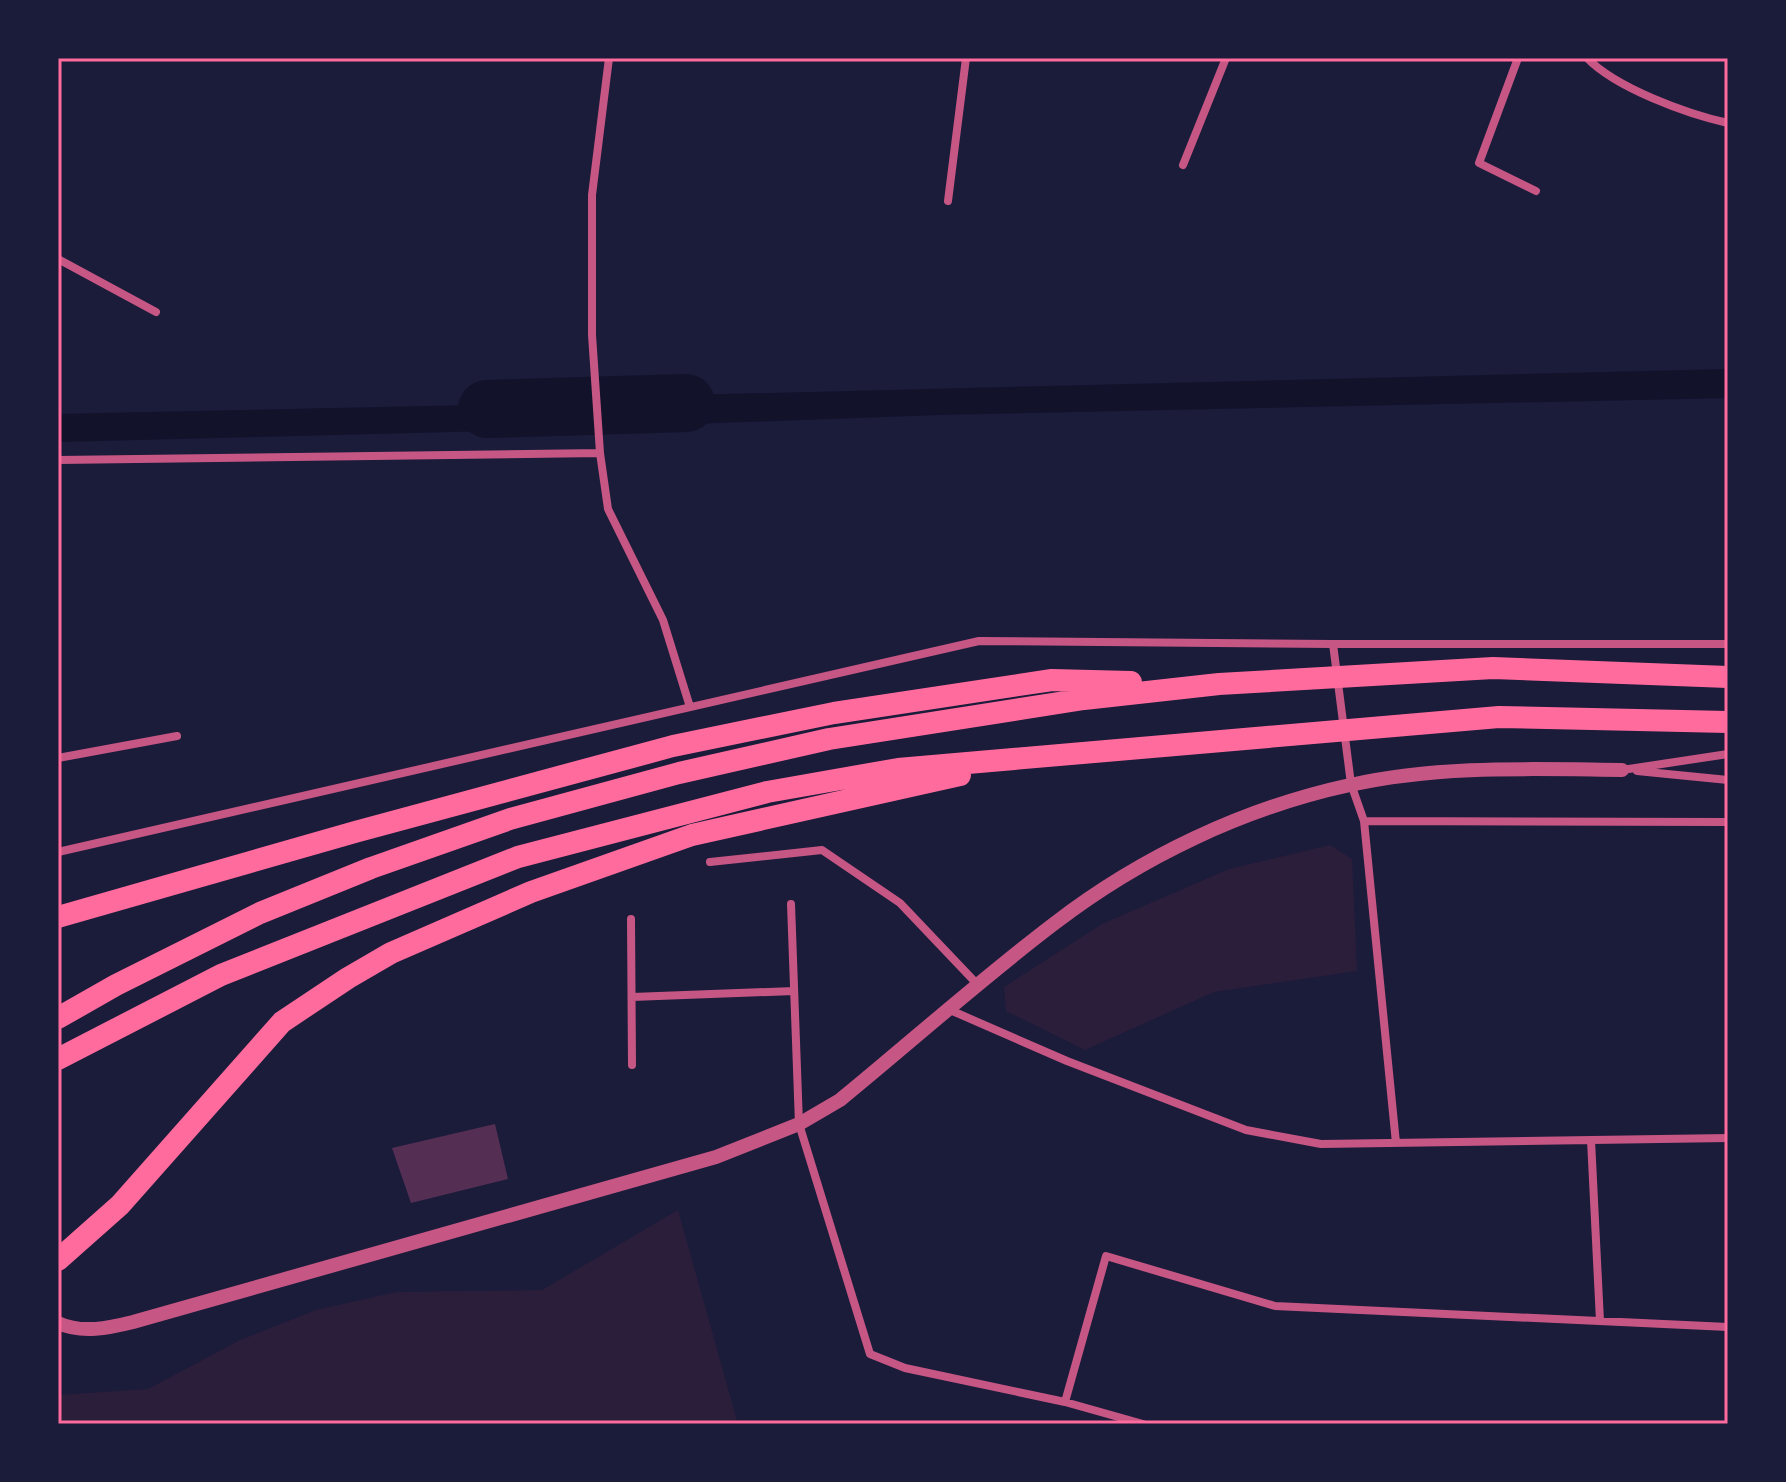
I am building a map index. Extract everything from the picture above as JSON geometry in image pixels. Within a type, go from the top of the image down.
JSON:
[{"type":"highway","points":[[58,1018],[116,985],[260,913],[371,868],[510,819],[679,773],[829,739],[1084,699],[1219,684],[1493,668],[1728,677]]},
{"type":"highway","points":[[58,917],[673,746],[850,710],[1052,680],[1219,684]]},
{"type":"highway","points":[[58,1059],[221,975],[518,857],[767,792],[898,769],[1499,717],[1728,722]]},
{"type":"highway","points":[[58,1260],[120,1205],[282,1022],[391,953],[531,892],[692,835],[1056,754]]},
{"type":"highway","points":[[58,926],[141,893]]},
{"type":"street","points":[[609,58],[592,195],[592,335],[598,442],[608,509],[663,620],[690,707]]},
{"type":"street","points":[[948,201],[966,58]]},
{"type":"street","points":[[1183,165],[1226,58]]},
{"type":"street","points":[[1518,58],[1479,163],[1536,191]]},
{"type":"street","points":[[1587,58],[1599,71],[1687,114],[1728,123]]},
{"type":"street","points":[[58,259],[156,312]]},
{"type":"street","points":[[58,460],[600,453]]},
{"type":"street","points":[[58,852],[979,641],[1728,644]]},
{"type":"street","points":[[1333,644],[1351,784],[1364,821],[1396,1143]]},
{"type":"street","points":[[58,758],[177,736]]},
{"type":"street","points":[[1622,770],[1728,754]]},
{"type":"street","points":[[58,1323],[66,1327],[103,1329],[133,1322],[716,1157],[799,1124],[840,1100],[1057,921],[1175,848],[1274,806],[1351,784],[1473,768],[1622,770],[1728,780]]},
{"type":"street","points":[[1364,821],[1728,822]]},
{"type":"street","points":[[710,862],[822,850],[900,903],[978,985]]},
{"type":"street","points":[[791,904],[799,1124],[870,1354],[905,1368],[951,1380],[1065,1402],[1143,1424]]},
{"type":"street","points":[[631,919],[632,1065]]},
{"type":"street","points":[[632,997],[794,991]]},
{"type":"street","points":[[950,1010],[1067,1061],[1246,1130],[1321,1144],[1728,1138]]},
{"type":"street","points":[[1591,1140],[1600,1321]]},
{"type":"street","points":[[1065,1402],[1106,1256],[1275,1306],[1728,1327]]},
{"type":"shaded area","points":[[1728,369],[1728,398],[937,415],[609,427],[607,397]]},
{"type":"shaded area","points":[[567,403],[567,429],[58,442],[58,414]]},
{"type":"shaded area","points":[[1330,845],[1352,859],[1357,971],[1214,992],[1085,1050],[1006,1011],[1004,987],[1102,924],[1229,869]]},
{"type":"shaded area","points":[[678,1210],[738,1424],[58,1424],[58,1395],[148,1389],[240,1340],[316,1310],[397,1292],[542,1290]]},
{"type":"building","points":[[495,1124],[508,1179],[411,1203],[392,1148]]},
{"type":"waterway","points":[[487,409],[686,403]]}]
